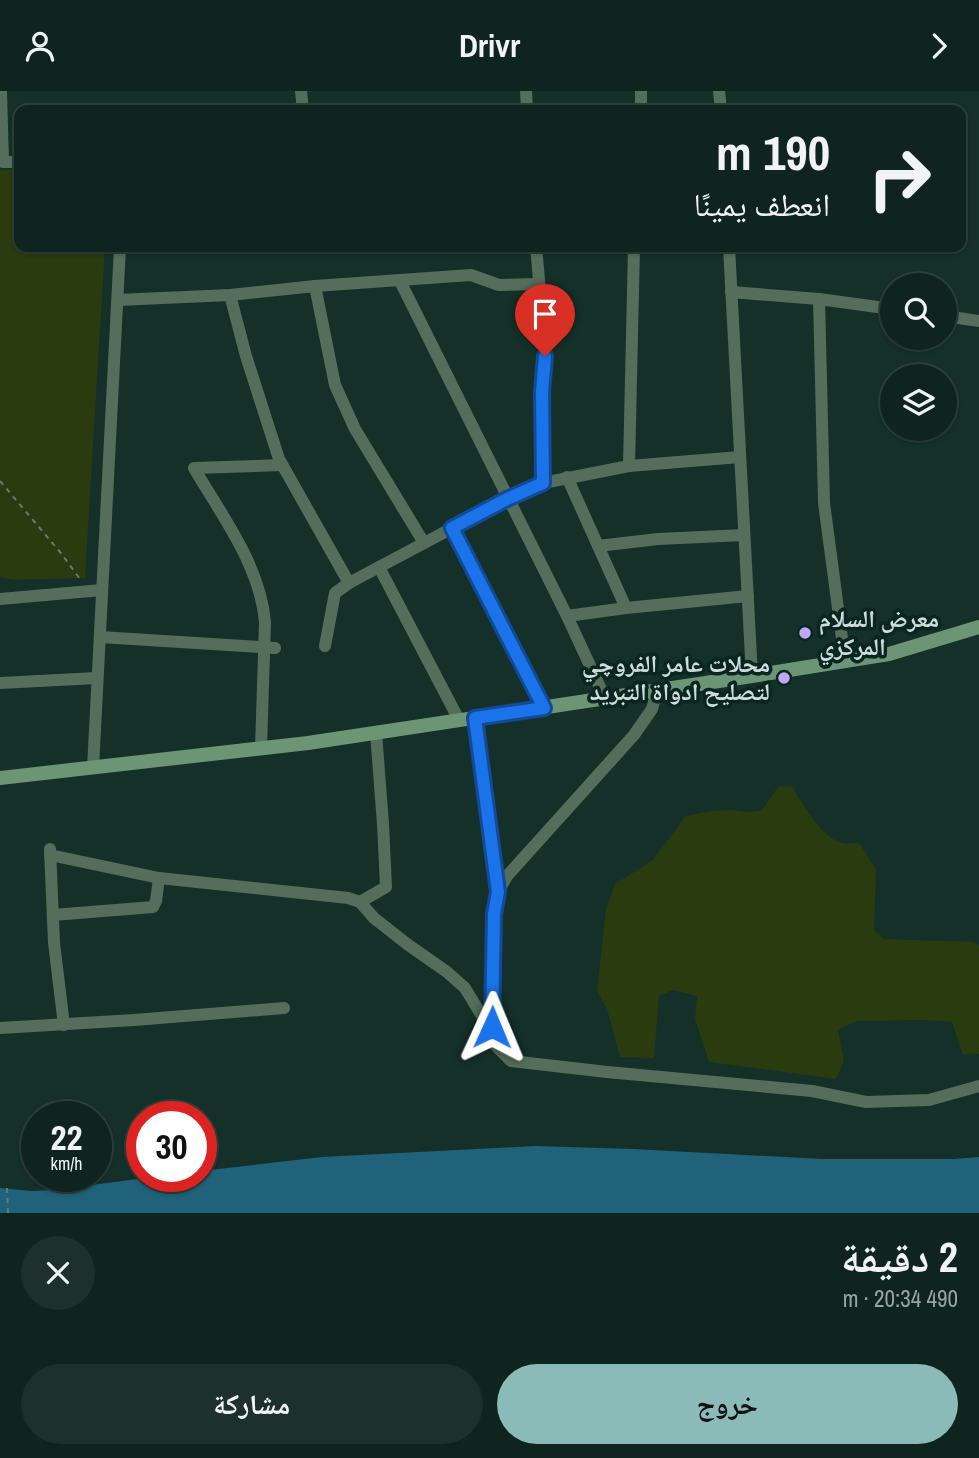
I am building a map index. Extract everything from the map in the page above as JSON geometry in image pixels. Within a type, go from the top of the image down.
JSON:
[{"type":"street","points":[[1,91],[3,162],[14,162]]},
{"type":"street","points":[[93,768],[100,637],[96,591],[120,252]]},
{"type":"street","points":[[536,252],[545,356],[542,392],[543,483]]},
{"type":"street","points":[[629,466],[634,252]]},
{"type":"street","points":[[729,252],[752,676]]},
{"type":"street","points":[[118,300],[230,295],[471,275],[499,285],[539,284]]},
{"type":"street","points":[[400,281],[605,698]]},
{"type":"street","points":[[315,286],[335,385],[355,429],[424,543]]},
{"type":"street","points":[[731,292],[880,307]]},
{"type":"street","points":[[230,295],[246,356],[282,465],[349,583]]},
{"type":"street","points":[[819,299],[824,503],[845,661]]},
{"type":"street","points":[[957,318],[979,321]]},
{"type":"street","points":[[326,646],[335,593],[507,499],[543,483],[567,477],[629,466],[740,457]]},
{"type":"street","points":[[261,748],[269,647],[263,603],[247,558],[194,468],[282,465]]},
{"type":"street","points":[[567,477],[626,608]]},
{"type":"street","points":[[452,528],[544,708]]},
{"type":"street","points":[[598,546],[658,539],[744,535]]},
{"type":"street","points":[[379,567],[459,720]]},
{"type":"street","points":[[0,599],[96,591]]},
{"type":"street","points":[[567,616],[748,596]]},
{"type":"street","points":[[0,778],[376,733],[657,691],[890,654],[979,627]]},
{"type":"street","points":[[100,637],[269,647]]},
{"type":"street","points":[[0,684],[97,678]]},
{"type":"street","points":[[498,892],[507,876],[634,735],[652,709],[657,691]]},
{"type":"street","points":[[475,718],[498,892],[494,914],[494,1044]]},
{"type":"street","points":[[360,902],[386,887],[376,733]]},
{"type":"street","points":[[64,1025],[54,943],[50,852],[159,878],[348,898],[360,902],[374,918],[465,988],[482,1016],[486,1034],[511,1061],[812,1091],[866,1102],[929,1100],[979,1086]]},
{"type":"street","points":[[53,915],[153,907],[159,878]]},
{"type":"street","points":[[0,1028],[284,1008]]},
{"type":"path","points":[[0,481],[96,591]]},
{"type":"path","points":[[7,1188],[8,1213]]},
{"type":"green space","points":[[14,169],[14,252],[105,252],[85,578],[13,580],[0,577],[0,170]]},
{"type":"green space","points":[[791,785],[813,819],[827,834],[842,843],[859,843],[876,869],[874,930],[884,939],[974,942],[979,946],[979,1054],[963,1055],[952,1022],[857,1021],[838,1030],[844,1061],[836,1079],[709,1062],[695,1019],[697,996],[673,990],[659,996],[654,1058],[620,1057],[607,1009],[597,991],[606,909],[615,884],[653,860],[686,816],[717,811],[762,810],[778,787]]},
{"type":"water","points":[[535,1146],[822,1159],[979,1157],[979,1213],[0,1213],[0,1188],[21,1192],[112,1192],[112,1182],[126,1181],[126,1192],[217,1192],[217,1169],[322,1157]]},
{"type":"place","name":"معرض السلام المركزي","points":[[805,633]]},
{"type":"place","name":"محلات عامر الفروچي لتصليح ادواة التبريد","points":[[784,678]]},
{"type":"route","points":[[492,1027],[494,914],[498,892],[475,718],[544,708],[452,528],[543,483],[542,392],[545,356]]}]
